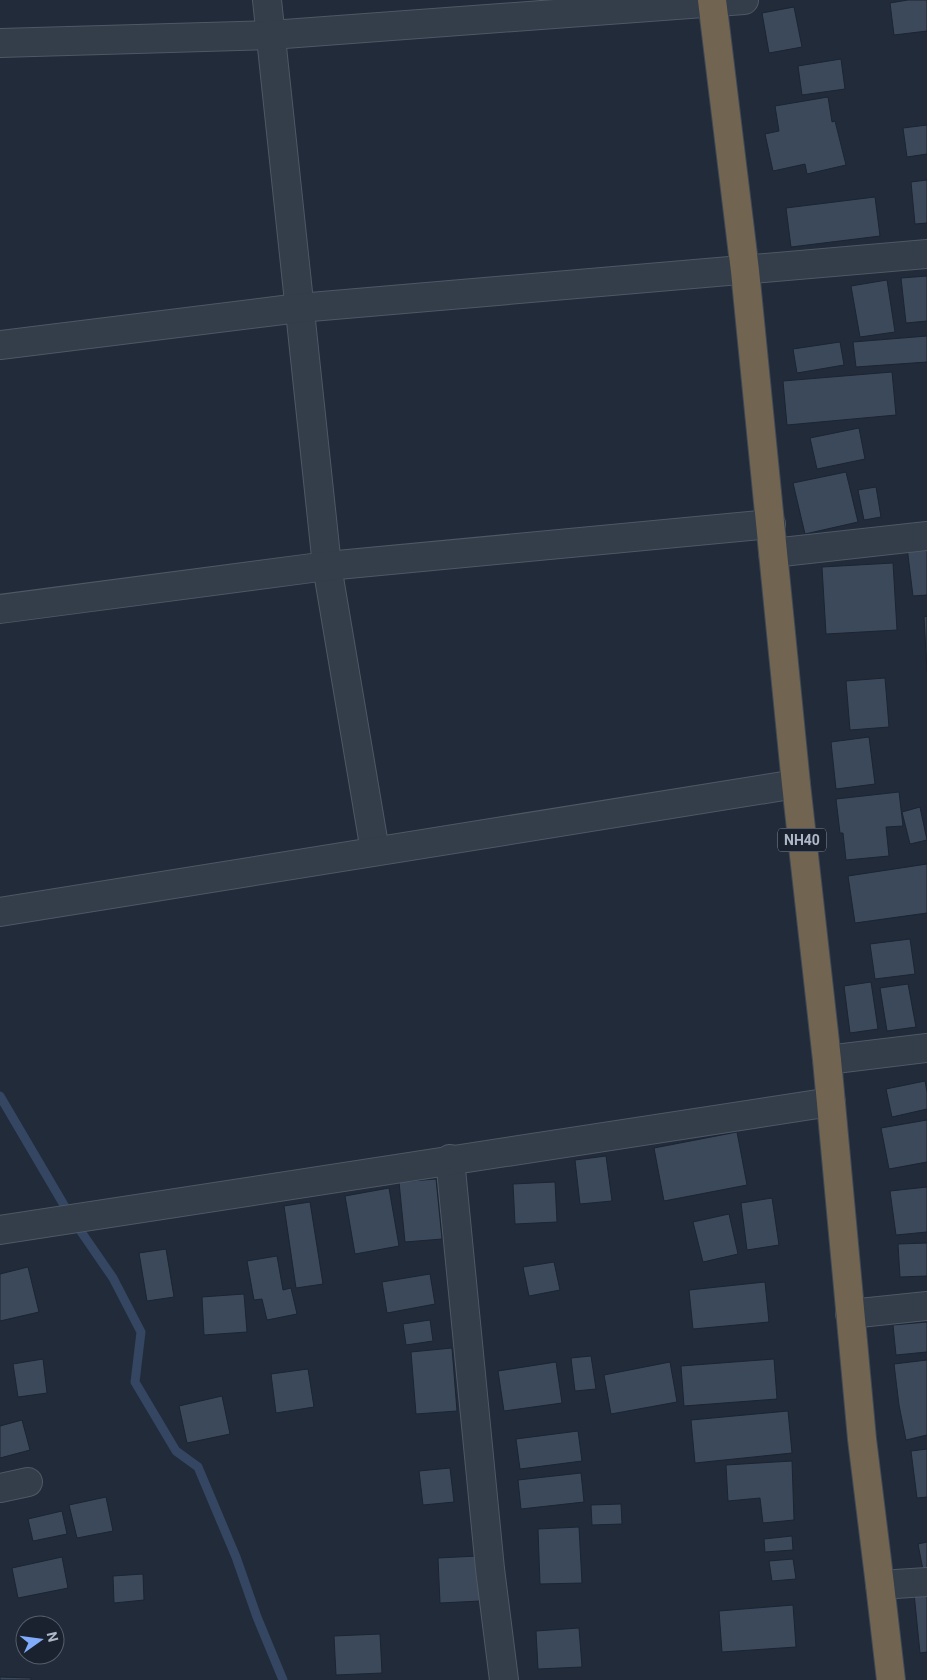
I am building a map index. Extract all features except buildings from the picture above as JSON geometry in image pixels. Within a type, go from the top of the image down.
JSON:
[{"type":"highway","name":"NH40","points":[[712,2],[745,270],[796,784],[827,1060],[862,1439],[891,1680]]},
{"type":"street","points":[[267,0],[327,566],[375,852]]},
{"type":"street","points":[[0,42],[271,35],[744,0]]},
{"type":"street","points":[[0,345],[299,308],[927,254]]},
{"type":"street","points":[[0,608],[327,566],[771,524]]},
{"type":"street","points":[[773,553],[927,536]]},
{"type":"street","points":[[0,912],[796,784]]},
{"type":"street","points":[[827,1060],[927,1048]]},
{"type":"street","points":[[0,1230],[450,1159],[831,1102]]},
{"type":"street","points":[[450,1159],[490,1569],[504,1680]]},
{"type":"street","points":[[850,1314],[927,1306]]},
{"type":"street","points":[[0,1488],[28,1482]]},
{"type":"street","points":[[880,1585],[927,1582]]},
{"type":"waterway","points":[[0,1096],[71,1217],[113,1278],[141,1332],[135,1382],[176,1451],[198,1467],[236,1557],[257,1617],[283,1680]]}]
